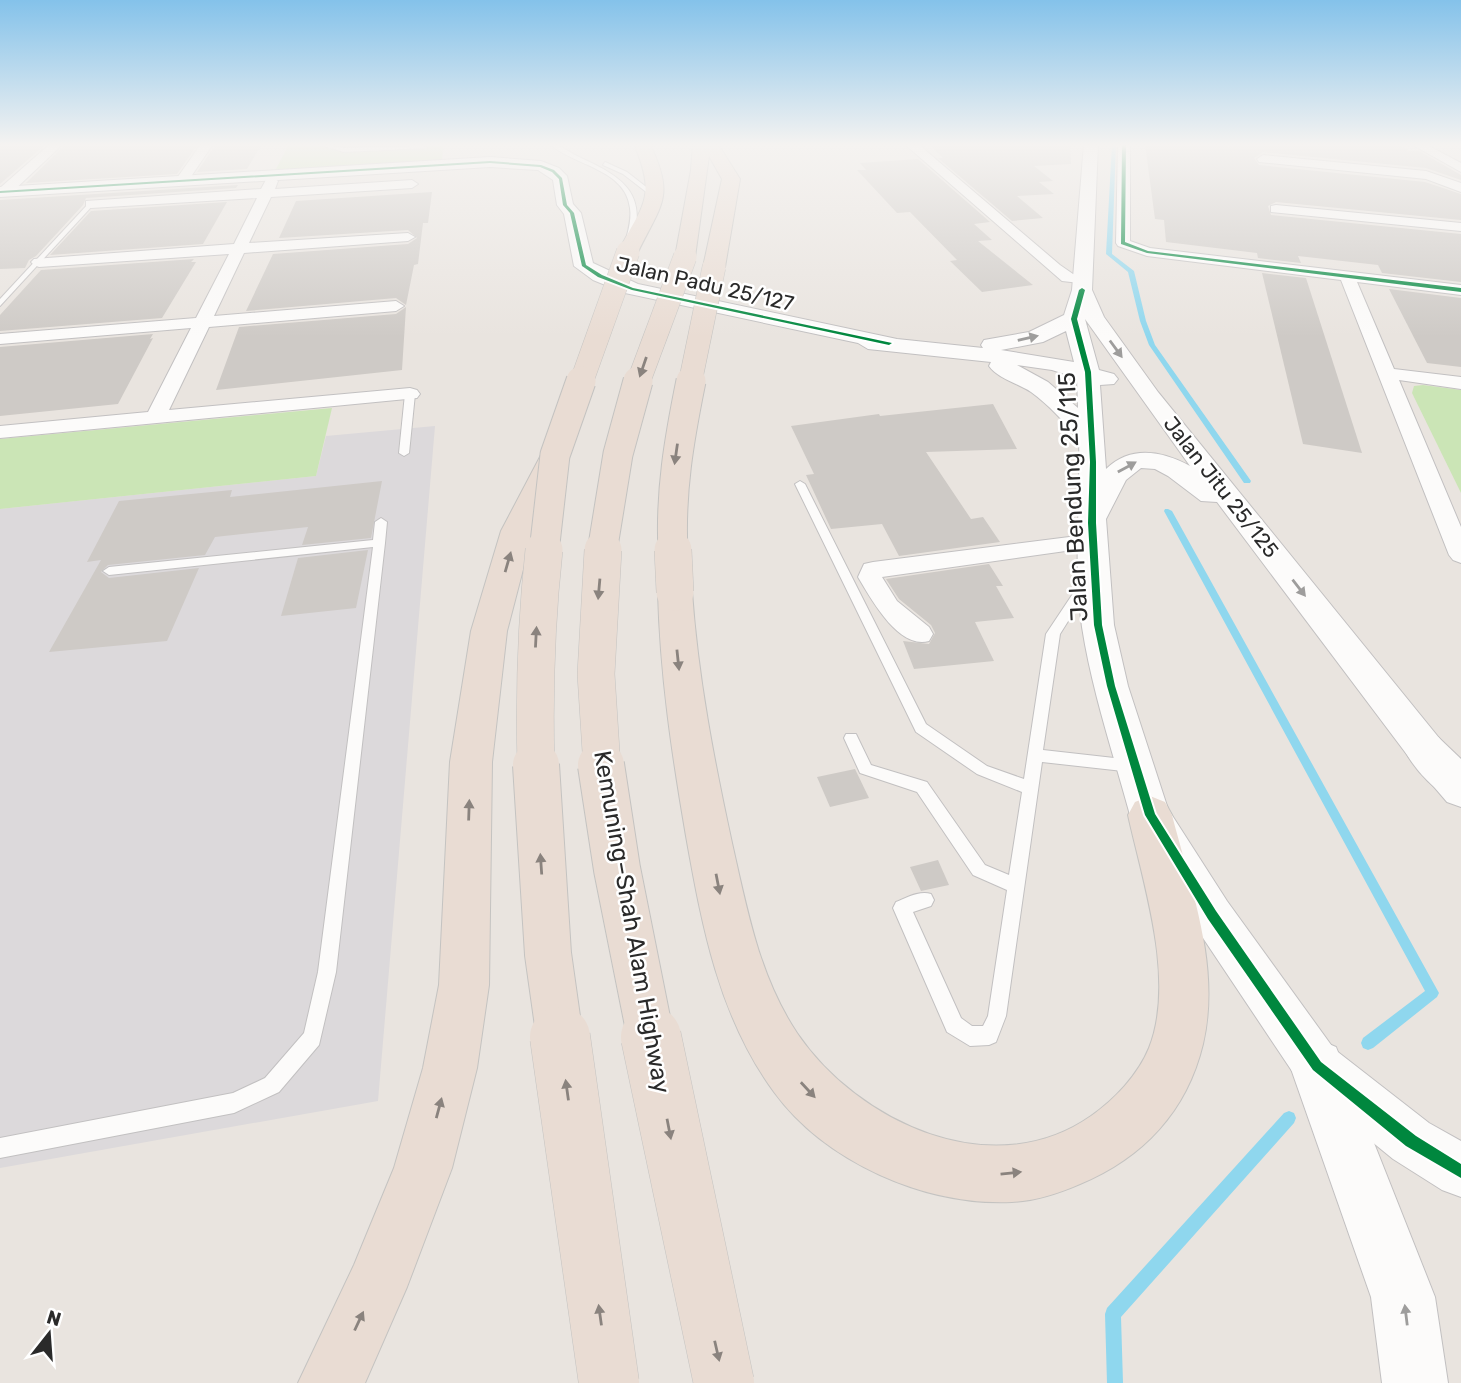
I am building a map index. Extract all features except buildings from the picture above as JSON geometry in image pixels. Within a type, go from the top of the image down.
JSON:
[{"type":"highway","points":[[331,1383],[376,1287],[423,1168],[450,1068],[464,985],[471,762],[489,631],[517,531],[555,455],[628,252],[650,209]]},
{"type":"highway","points":[[700,209],[699,262],[675,458],[671,519],[677,652],[686,725],[723,909],[753,1006],[773,1045],[801,1083],[826,1109],[860,1134],[908,1158],[961,1172],[1007,1175],[1075,1161],[1116,1134],[1136,1115],[1159,1084],[1177,1042],[1183,998],[1182,955],[1150,815]]},
{"type":"highway","points":[[699,262],[720,209]]},
{"type":"highway","name":"Kemuning–Shah Alam Highway","points":[[699,262],[642,366],[614,470],[598,594],[597,678],[604,786],[679,1183],[724,1383]]},
{"type":"highway","points":[[555,455],[537,618],[534,692],[537,798],[548,954],[609,1383]]},
{"type":"main road","points":[[1424,749],[1461,785]]},
{"type":"main road","points":[[1317,1066],[1404,1297],[1415,1383]]},
{"type":"street","points":[[156,417],[258,209]]},
{"type":"street","points":[[558,240],[557,213],[561,209]]},
{"type":"street","name":"Jalan Padu 25/127","points":[[568,209],[572,213],[584,266],[600,276],[632,289],[889,343]]},
{"type":"street","points":[[986,209],[1055,268],[1082,286]]},
{"type":"street","name":"Jalan Jitu 25/125","points":[[1087,209],[1082,286],[1094,317],[1150,397],[1424,749],[1461,791]]},
{"type":"street","points":[[1124,209],[1124,243],[1147,252],[1461,307]]},
{"type":"street","points":[[1281,209],[1461,227]]},
{"type":"street","points":[[38,262],[408,237]]},
{"type":"street","points":[[1163,270],[1299,287]]},
{"type":"street","name":"Jalan Padu 25/127","points":[[565,274],[591,292],[732,326],[1055,364],[1088,373],[1150,397]]},
{"type":"street","name":"Jalan Bendung 25/115","points":[[1082,286],[1074,319],[1088,373],[1098,625],[1111,686],[1150,815],[1212,915],[1317,1066],[1411,1141],[1461,1171]]},
{"type":"street","points":[[1347,287],[1461,290]]},
{"type":"street","points":[[1347,287],[1457,533],[1461,555]]},
{"type":"street","points":[[0,339],[396,306]]},
{"type":"street","points":[[936,349],[975,347],[1035,337],[1074,319]]},
{"type":"street","points":[[961,352],[1034,382],[1067,409],[1091,437]]},
{"type":"street","points":[[1386,373],[1461,383]]},
{"type":"street","points":[[0,432],[410,394]]},
{"type":"street","points":[[920,634],[888,607],[870,572],[1093,545],[1117,472],[1126,464],[1152,461],[1168,465],[1196,481],[1271,551]]},
{"type":"street","points":[[1424,749],[1461,802]]},
{"type":"lane","points":[[0,304],[87,209]]},
{"type":"lane","points":[[628,252],[634,209]]},
{"type":"lane","points":[[404,453],[410,394]]},
{"type":"lane","points":[[800,484],[921,728],[982,770],[1030,788]]},
{"type":"lane","points":[[0,1147],[234,1103],[272,1086],[312,1038],[327,972],[381,522]]},
{"type":"lane","points":[[109,571],[379,543]]},
{"type":"lane","points":[[925,901],[902,908],[954,1026],[970,1036],[989,1035],[997,1016],[1053,634],[1093,545]]},
{"type":"lane","points":[[851,738],[865,769],[922,787],[979,870],[1016,886]]},
{"type":"lane","points":[[1035,755],[1134,766]]},
{"type":"shaded area","points":[[435,426],[378,1101],[0,1168],[0,509],[316,476],[326,436]]},
{"type":"green space","points":[[1414,386],[1461,390],[1461,493],[1412,393]]},
{"type":"green space","points":[[332,408],[316,476],[0,509],[0,439]]},
{"type":"waterway","points":[[1111,209],[1109,254],[1131,271],[1143,321],[1152,345],[1247,481]]},
{"type":"waterway","points":[[1168,511],[1433,993],[1368,1043]]},
{"type":"waterway","points":[[1115,1383],[1113,1314],[1289,1118]]},
{"type":"cycle path","points":[[568,209],[572,213],[584,266],[600,276],[632,289],[889,343]]},
{"type":"cycle path","points":[[1123,209],[1123,243],[1147,252],[1461,290]]},
{"type":"cycle path","points":[[1082,290],[1074,319],[1088,372],[1098,625],[1111,686],[1150,815],[1212,915],[1317,1066],[1411,1141],[1461,1171]]}]
